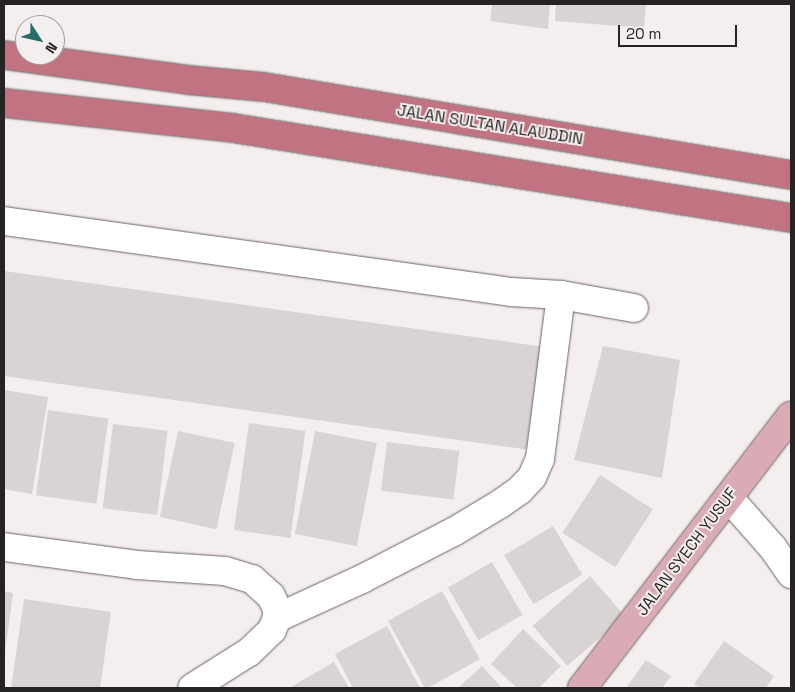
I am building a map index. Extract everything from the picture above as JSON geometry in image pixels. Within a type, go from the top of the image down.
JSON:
[{"type":"highway","name":"JALAN SULTAN ALAUDDIN","points":[[4,55],[188,80],[264,87],[791,176]]},
{"type":"highway","points":[[4,103],[192,122],[791,218]]},
{"type":"main road","name":"JALAN SYECH YUSUF","points":[[582,688],[791,416]]},
{"type":"street","points":[[4,221],[502,290],[561,295],[634,308]]},
{"type":"street","points":[[277,618],[362,579],[455,531],[520,490],[532,477],[540,459],[561,295]]},
{"type":"street","points":[[729,498],[773,548],[791,574]]},
{"type":"street","points":[[4,547],[137,565],[225,571],[244,575],[263,587],[271,596],[276,609],[277,618],[272,630],[258,646],[192,688]]},
{"type":"building","points":[[492,4],[550,4],[548,29],[490,21]]},
{"type":"building","points":[[556,4],[646,4],[644,28],[555,21]]},
{"type":"building","points":[[4,271],[541,346],[526,449],[4,376]]},
{"type":"building","points":[[603,346],[680,360],[662,478],[574,460]]},
{"type":"building","points":[[4,390],[48,397],[32,494],[4,489]]},
{"type":"building","points":[[48,410],[108,418],[96,504],[36,495]]},
{"type":"building","points":[[249,423],[305,431],[290,538],[234,530]]},
{"type":"building","points":[[113,424],[168,431],[157,515],[103,508]]},
{"type":"building","points":[[178,431],[235,443],[216,529],[160,517]]},
{"type":"building","points":[[315,431],[377,443],[357,546],[295,534]]},
{"type":"building","points":[[387,442],[459,451],[453,500],[381,491]]},
{"type":"building","points":[[600,475],[653,509],[615,567],[562,533]]},
{"type":"building","points":[[553,526],[582,575],[533,604],[504,555]]},
{"type":"building","points":[[492,562],[522,615],[478,640],[448,588]]},
{"type":"building","points":[[590,576],[625,616],[567,666],[533,626]]},
{"type":"building","points":[[4,591],[13,593],[5,653],[4,653]]},
{"type":"building","points":[[442,591],[480,659],[425,688],[388,621]]},
{"type":"building","points":[[24,599],[111,612],[100,688],[11,688]]},
{"type":"building","points":[[387,626],[420,688],[353,688],[335,654]]},
{"type":"building","points":[[523,629],[561,666],[539,688],[517,688],[491,664]]},
{"type":"building","points":[[724,641],[774,676],[766,688],[701,688],[694,684]]},
{"type":"building","points":[[646,660],[671,676],[662,688],[626,688]]},
{"type":"building","points":[[334,662],[349,688],[289,688]]},
{"type":"building","points":[[482,666],[502,688],[458,688]]}]
